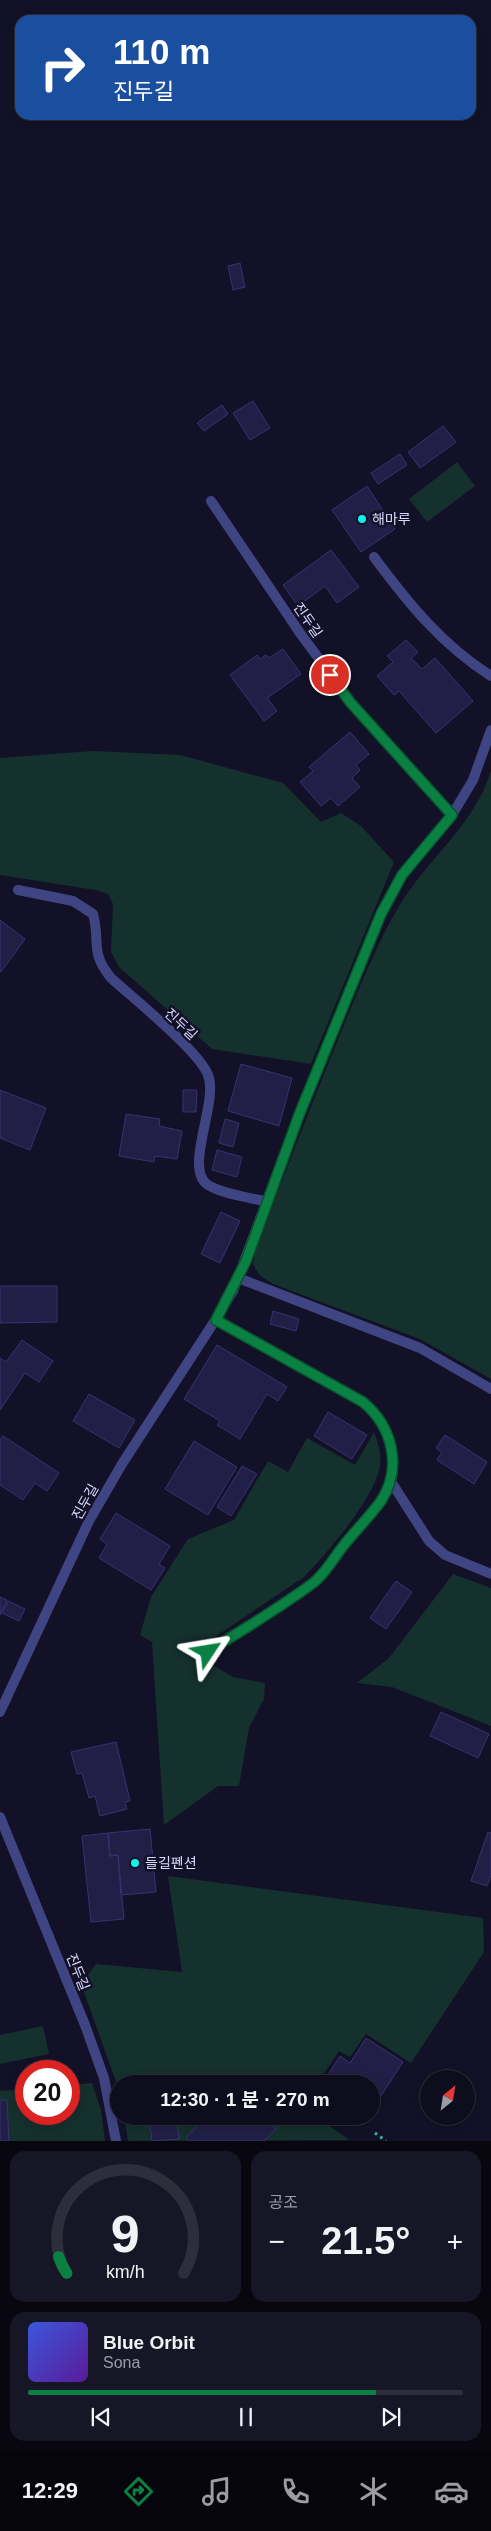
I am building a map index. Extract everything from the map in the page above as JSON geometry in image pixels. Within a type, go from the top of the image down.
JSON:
[{"type":"street","name":"진두길","points":[[211,501],[300,633],[350,702],[452,815]]},
{"type":"street","points":[[374,557],[420,616],[448,645],[491,676]]},
{"type":"street","name":"진두길","points":[[0,1712],[89,1521],[122,1464],[216,1320],[238,1278],[299,1115],[381,914],[402,875],[452,815],[473,780],[491,730]]},
{"type":"street","name":"진두길","points":[[18,890],[73,901],[84,906],[93,914],[96,926],[96,952],[100,964],[111,978],[188,1049],[209,1076],[209,1108],[198,1166],[200,1176],[215,1188],[267,1202]]},
{"type":"street","points":[[238,1278],[420,1348],[491,1390]]},
{"type":"street","points":[[208,1652],[315,1582],[382,1500],[390,1480],[393,1460],[390,1440],[377,1414],[363,1402],[216,1320]]},
{"type":"street","points":[[390,1480],[429,1541],[445,1555],[491,1574]]},
{"type":"street","name":"진두길","points":[[0,1817],[98,2060],[104,2078],[116,2141]]},
{"type":"path","points":[[375,2133],[386,2141]]},
{"type":"green space","points":[[457,462],[475,486],[427,522],[409,499]]},
{"type":"green space","points":[[93,751],[180,755],[283,783],[321,822],[341,813],[361,826],[394,862],[311,1064],[212,1049],[119,967],[111,952],[113,904],[108,894],[96,890],[0,875],[0,758]]},
{"type":"green space","points":[[491,771],[491,1379],[420,1339],[273,1284],[260,1276],[253,1264],[256,1249],[306,1120],[373,957],[398,908],[409,891],[473,809]]},
{"type":"green space","points":[[374,1432],[380,1457],[380,1466],[376,1479],[360,1509],[337,1540],[304,1577],[188,1655],[214,1666],[233,1677],[265,1683],[264,1699],[249,1728],[239,1786],[218,1786],[164,1825],[152,1642],[140,1635],[151,1597],[188,1539],[234,1520],[268,1461],[288,1472],[307,1438],[355,1465]]},
{"type":"green space","points":[[453,1574],[491,1588],[491,1726],[392,1687],[357,1683],[389,1658]]},
{"type":"green space","points":[[168,1876],[483,1918],[484,1952],[411,2063],[366,2034],[350,2057],[339,2051],[323,2075],[114,2075],[81,1984],[96,1964],[182,1972]]},
{"type":"green space","points":[[43,2026],[49,2054],[0,2064],[0,2035]]},
{"type":"green space","points":[[92,2083],[101,2110],[105,2141],[0,2141],[0,2091],[15,2090],[15,2125],[80,2125],[80,2084]]},
{"type":"green space","points":[[125,2125],[328,2125],[349,2140],[128,2141]]},
{"type":"building","points":[[240,263],[245,287],[233,290],[228,266]]},
{"type":"building","points":[[253,401],[270,428],[250,440],[233,413]]},
{"type":"building","points":[[222,405],[228,414],[204,431],[197,423]]},
{"type":"building","points":[[443,426],[456,442],[420,468],[408,452]]},
{"type":"building","points":[[400,454],[407,465],[378,484],[371,473]]},
{"type":"building","points":[[367,486],[395,529],[361,552],[332,510]]},
{"type":"building","points":[[331,550],[359,587],[337,603],[325,586],[298,606],[283,585]]},
{"type":"building","points":[[406,640],[418,652],[411,658],[422,669],[435,658],[473,701],[436,733],[399,691],[394,695],[377,676],[393,662],[387,656]]},
{"type":"building","points":[[283,649],[301,674],[267,698],[277,711],[264,721],[230,675],[257,655],[260,659],[266,655],[269,658]]},
{"type":"building","points":[[350,732],[369,754],[356,765],[360,770],[352,778],[360,787],[338,806],[331,798],[321,806],[300,782],[313,771],[309,767]]},
{"type":"building","points":[[0,920],[25,939],[1,972],[0,971]]},
{"type":"building","points":[[241,1064],[292,1078],[279,1126],[228,1111]]},
{"type":"building","points":[[0,1090],[46,1108],[30,1150],[0,1138]]},
{"type":"building","points":[[183,1090],[197,1090],[196,1112],[183,1112]]},
{"type":"building","points":[[126,1114],[160,1119],[159,1126],[182,1131],[177,1159],[155,1156],[154,1162],[119,1156]]},
{"type":"building","points":[[225,1119],[239,1123],[233,1147],[219,1143]]},
{"type":"building","points":[[217,1150],[242,1157],[237,1177],[212,1170]]},
{"type":"building","points":[[221,1212],[240,1221],[220,1263],[201,1254]]},
{"type":"building","points":[[0,1286],[57,1286],[57,1322],[0,1323]]},
{"type":"building","points":[[273,1311],[299,1319],[296,1331],[270,1324]]},
{"type":"building","points":[[22,1340],[53,1361],[39,1382],[25,1373],[0,1410],[0,1358],[6,1362]]},
{"type":"building","points":[[217,1345],[287,1387],[278,1401],[267,1394],[240,1439],[217,1425],[220,1421],[184,1399]]},
{"type":"building","points":[[89,1394],[135,1420],[119,1448],[73,1421]]},
{"type":"building","points":[[328,1412],[367,1435],[352,1459],[314,1436]]},
{"type":"building","points":[[445,1435],[487,1462],[474,1484],[437,1460],[442,1452],[436,1448]]},
{"type":"building","points":[[3,1436],[59,1473],[47,1491],[35,1483],[23,1500],[0,1485],[0,1440]]},
{"type":"building","points":[[194,1441],[237,1467],[208,1515],[165,1489]]},
{"type":"building","points":[[242,1466],[257,1474],[231,1516],[217,1507]]},
{"type":"building","points":[[116,1513],[170,1546],[159,1564],[165,1568],[151,1590],[99,1558],[107,1544],[100,1539]]},
{"type":"building","points":[[396,1581],[412,1592],[386,1629],[370,1618]]},
{"type":"building","points":[[0,1597],[7,1600],[0,1615]]},
{"type":"building","points":[[8,1601],[25,1609],[19,1621],[2,1613]]},
{"type":"building","points":[[441,1712],[489,1734],[478,1758],[430,1736]]},
{"type":"building","points":[[116,1742],[130,1801],[125,1802],[127,1809],[100,1816],[95,1796],[89,1798],[82,1773],[77,1774],[71,1752]]},
{"type":"building","points":[[150,1829],[156,1892],[121,1895],[118,1855],[110,1856],[108,1833]]},
{"type":"building","points":[[488,1832],[491,1833],[491,1875],[487,1886],[471,1881]]},
{"type":"building","points":[[108,1833],[110,1856],[118,1855],[124,1919],[91,1922],[82,1836]]},
{"type":"building","points":[[366,2038],[403,2062],[380,2097],[380,2075],[328,2075],[340,2056],[350,2063]]},
{"type":"building","points":[[0,2100],[7,2100],[9,2141],[0,2141]]},
{"type":"building","points":[[150,2125],[177,2125],[179,2139],[152,2141]]},
{"type":"building","points":[[198,2125],[272,2125],[276,2129],[264,2141],[189,2141],[186,2138]]},
{"type":"place","name":"해마루","points":[[362,519]]},
{"type":"place","name":"들길펜션","points":[[135,1863]]},
{"type":"route","points":[[208,1652],[315,1582],[382,1500],[390,1480],[393,1460],[390,1440],[385,1426],[377,1414],[363,1402],[216,1320],[246,1261],[299,1115],[381,914],[402,875],[452,815],[386,744],[330,675]]}]
